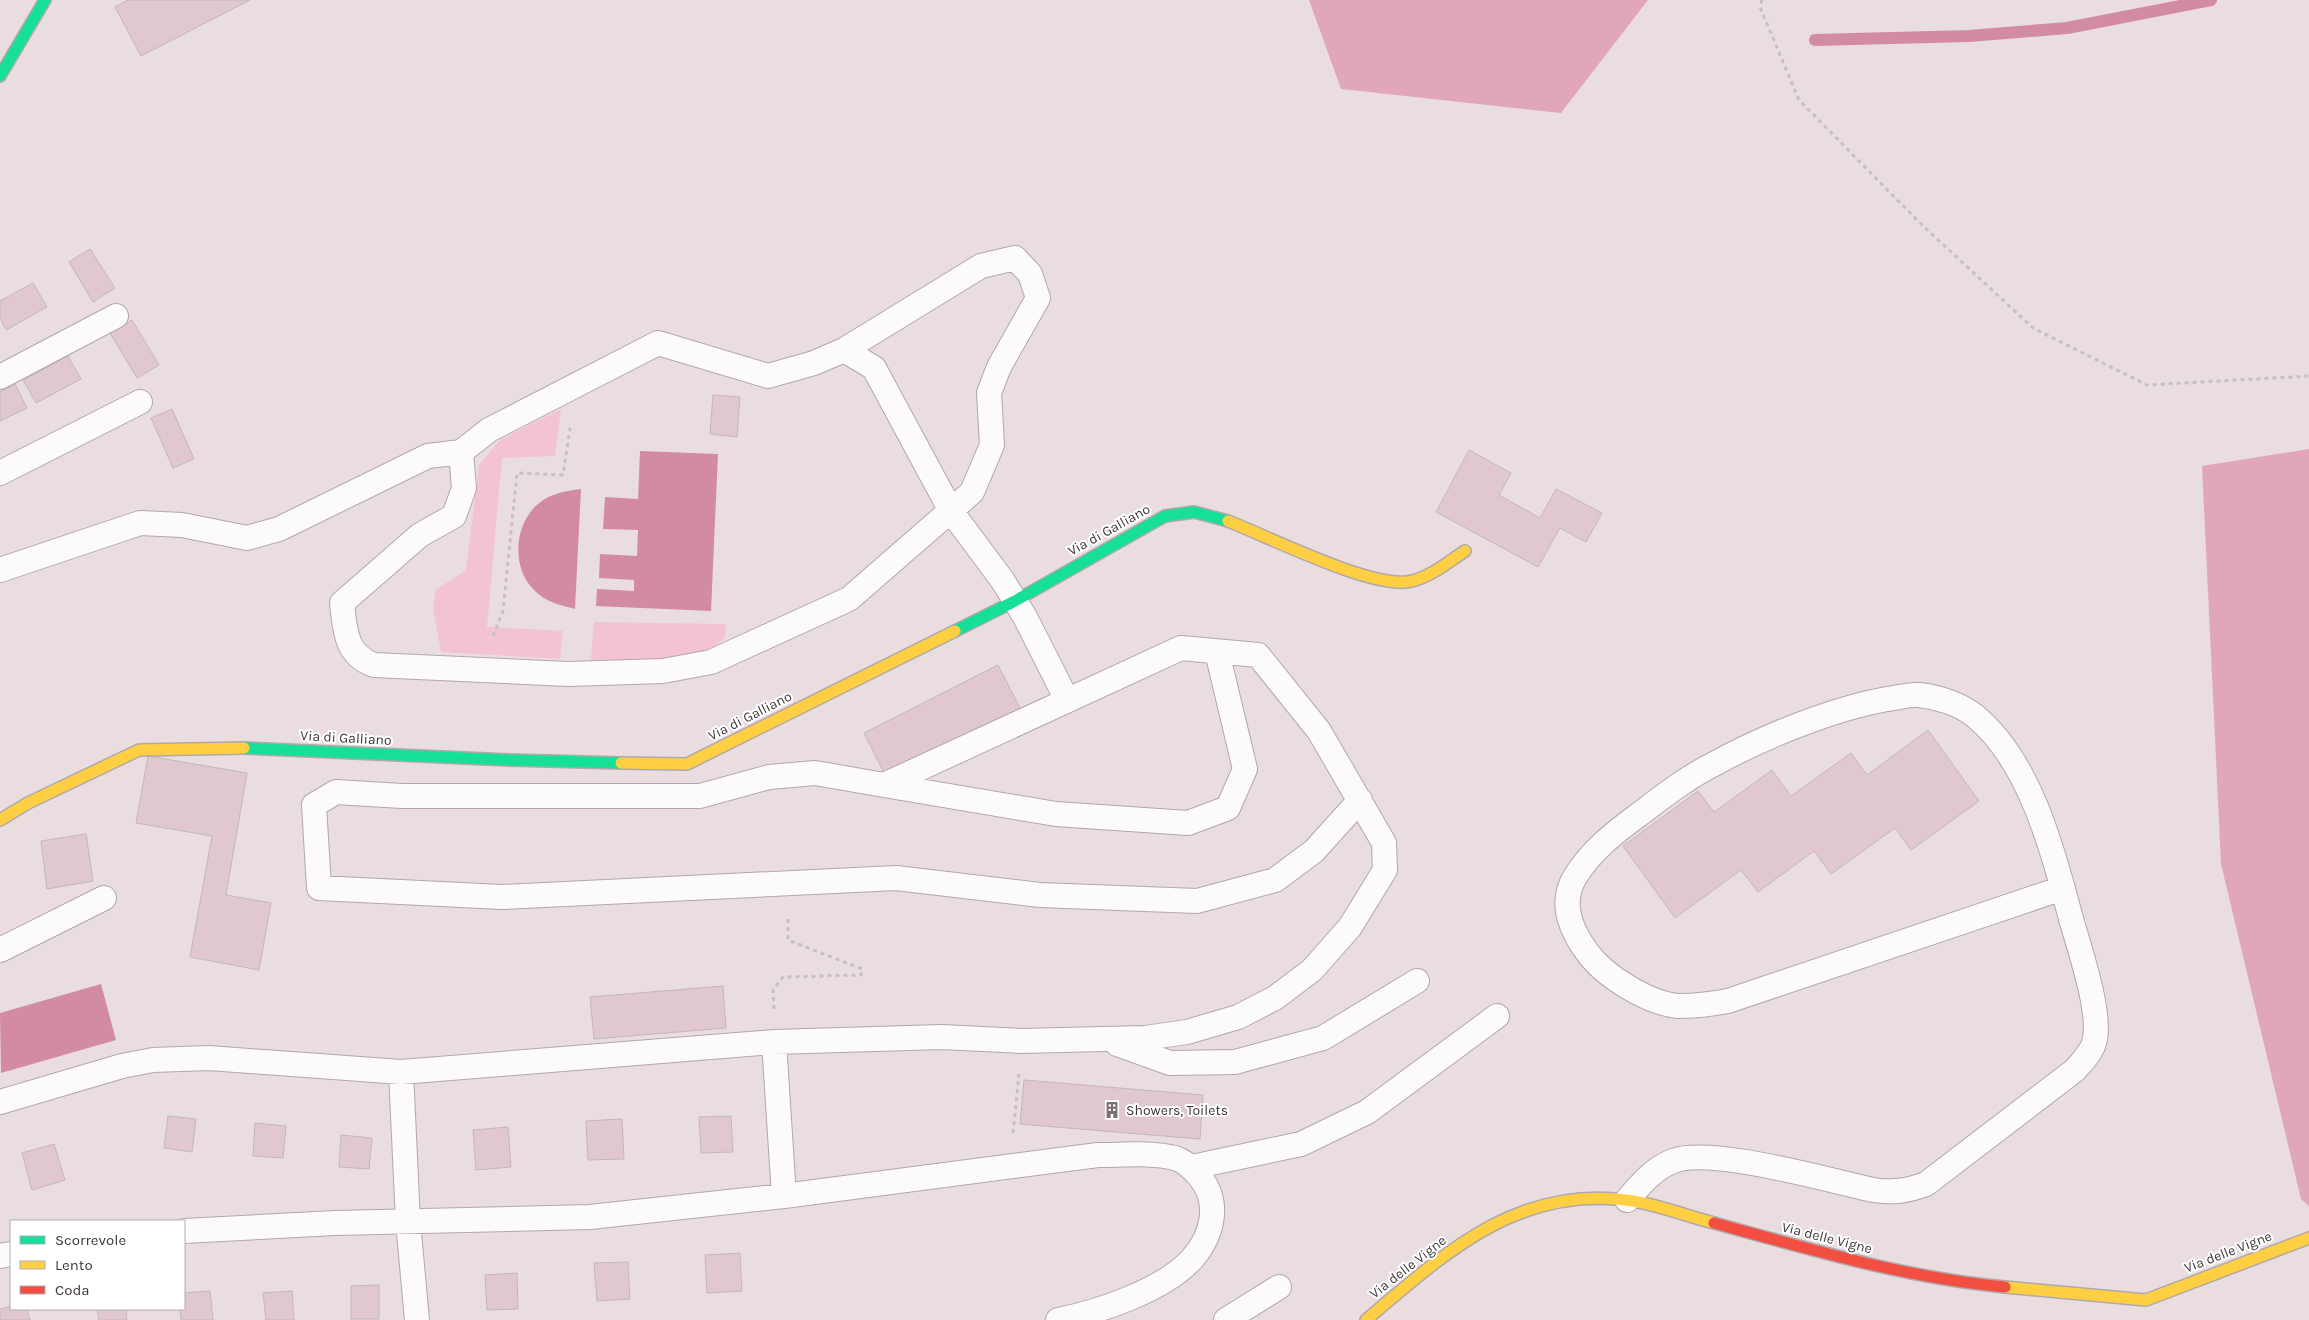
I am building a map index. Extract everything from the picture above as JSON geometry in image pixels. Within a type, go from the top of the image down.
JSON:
[{"type":"street","points":[[0,76],[45,0]]},
{"type":"street","name":"Via di Galliano","points":[[0,820],[28,803],[139,750],[160,748],[233,747],[479,759],[687,764],[1014,601],[1165,516],[1194,512],[1229,522],[1356,574],[1380,580],[1410,582],[1429,575],[1465,551]]},
{"type":"street","name":"Via delle Vigne","points":[[1366,1320],[1440,1258],[1478,1234],[1522,1211],[1555,1202],[1600,1199],[1627,1200],[1858,1262],[1980,1285],[2146,1300],[2309,1238]]},
{"type":"lane","points":[[0,570],[140,523],[182,525],[247,538],[279,529],[428,456],[461,452],[489,430],[658,343],[768,376],[814,363],[844,350],[981,266],[1015,258],[1030,274],[1038,298],[999,367],[989,393],[992,445],[972,492],[849,599],[711,662],[654,671],[568,674],[374,665],[363,662],[347,641],[342,603],[420,535],[454,516],[464,488],[461,452]]},
{"type":"lane","points":[[0,377],[116,316]]},
{"type":"lane","points":[[844,350],[874,368],[951,511],[1003,581],[1026,617],[1067,700]]},
{"type":"lane","points":[[0,473],[140,402]]},
{"type":"lane","points":[[0,1102],[122,1066],[180,1058],[209,1058],[401,1072],[774,1042],[942,1037],[1021,1041],[1108,1040],[1145,1038],[1187,1032],[1238,1017],[1275,998],[1312,970],[1350,927],[1385,870],[1384,843],[1320,731],[1258,656],[1181,648],[884,785]]},
{"type":"lane","points":[[1218,652],[1245,769],[1228,808],[1188,823],[1056,814],[815,773],[769,777],[700,796],[402,796],[336,792],[314,805],[319,888],[502,897],[896,878],[1040,895],[1197,901],[1275,880],[1314,851],[1360,800]]},
{"type":"lane","points":[[1627,1200],[1653,1171],[1675,1160],[1700,1157],[1727,1159],[1892,1193],[1926,1184],[2063,1081],[2085,1059],[2094,1043],[2096,1027],[2093,1006],[2063,888],[2024,782],[2001,744],[1974,716],[1947,701],[1917,694],[1854,705],[1784,732],[1713,764],[1667,794],[1608,838],[1574,878],[1568,895],[1568,918],[1574,935],[1594,962],[1621,982],[1653,1000],[1677,1006],[1728,1001],[2063,888]]},
{"type":"lane","points":[[0,950],[104,898]]},
{"type":"lane","points":[[1108,1040],[1170,1063],[1235,1062],[1323,1038],[1418,981]]},
{"type":"lane","points":[[1192,1167],[1301,1144],[1367,1112],[1497,1016]]},
{"type":"lane","points":[[774,1042],[784,1196]]},
{"type":"lane","points":[[401,1072],[408,1222],[417,1320]]},
{"type":"lane","points":[[185,1231],[335,1223],[590,1217],[784,1196],[1098,1155],[1142,1154],[1175,1158],[1192,1167],[1204,1182],[1212,1198],[1212,1218],[1208,1236],[1192,1259],[1172,1276],[1152,1287],[1112,1304],[1058,1320]]},
{"type":"lane","points":[[1226,1320],[1279,1286]]},
{"type":"path","points":[[1762,0],[1760,7],[1799,100],[1920,223],[2033,328],[2147,385],[2309,376]]},
{"type":"path","points":[[484,670],[486,657],[503,611],[517,473],[563,475],[570,426]]},
{"type":"path","points":[[774,1042],[773,990],[783,977],[861,975],[862,969],[788,940],[788,882]]},
{"type":"path","points":[[1010,1166],[1018,1083]]},
{"type":"shaded area","points":[[1309,0],[1648,0],[1561,113],[1341,89]]},
{"type":"shaded area","points":[[561,409],[555,456],[502,458],[487,627],[563,631],[560,659],[441,652],[433,608],[436,590],[466,570],[479,465],[500,440]]},
{"type":"shaded area","points":[[2309,449],[2309,1206],[2301,1199],[2221,864],[2202,466]]},
{"type":"shaded area","points":[[640,451],[718,454],[711,611],[596,606],[597,589],[634,591],[634,580],[599,578],[600,554],[637,556],[638,530],[603,529],[605,497],[638,499]]},
{"type":"shaded area","points":[[581,489],[575,609],[548,600],[534,590],[522,570],[518,546],[524,523],[538,504],[553,495]]},
{"type":"shaded area","points":[[594,622],[726,624],[725,638],[706,652],[661,659],[591,660]]},
{"type":"shaded area","points":[[101,984],[116,1040],[1,1073],[0,1013]]},
{"type":"building","points":[[128,0],[250,0],[141,56],[115,7]]},
{"type":"building","points":[[90,249],[115,288],[93,302],[69,262]]},
{"type":"building","points":[[33,283],[47,307],[6,330],[0,318],[0,301]]},
{"type":"building","points":[[132,320],[159,365],[137,378],[110,333]]},
{"type":"building","points":[[68,356],[81,379],[36,403],[23,380]]},
{"type":"building","points":[[15,384],[27,408],[0,421],[0,392]]},
{"type":"building","points":[[713,395],[740,397],[737,437],[710,434]]},
{"type":"building","points":[[172,409],[194,459],[173,468],[151,418]]},
{"type":"building","points":[[1469,450],[1511,473],[1499,495],[1540,518],[1556,489],[1602,513],[1586,542],[1560,528],[1538,567],[1436,512]]},
{"type":"building","points":[[998,665],[1021,710],[887,779],[864,733]]},
{"type":"building","points":[[1928,730],[1979,801],[1911,850],[1895,828],[1831,874],[1814,851],[1758,892],[1741,870],[1675,918],[1623,846],[1698,791],[1714,812],[1772,770],[1791,796],[1851,753],[1867,775]]},
{"type":"building","points":[[148,756],[247,773],[226,895],[271,903],[259,970],[190,957],[212,836],[136,823]]},
{"type":"building","points":[[86,834],[93,881],[47,889],[41,841]]},
{"type":"building","points":[[723,986],[726,1028],[594,1039],[590,997]]},
{"type":"building","name":"Showers, Toilets","points":[[1024,1080],[1203,1095],[1200,1139],[1020,1124]]},
{"type":"building","points":[[168,1116],[196,1119],[192,1152],[164,1148]]},
{"type":"building","points":[[731,1116],[733,1152],[701,1153],[699,1117]]},
{"type":"building","points":[[622,1119],[624,1159],[588,1160],[586,1121]]},
{"type":"building","points":[[255,1123],[286,1126],[283,1158],[253,1156]]},
{"type":"building","points":[[508,1127],[511,1167],[476,1170],[473,1130]]},
{"type":"building","points":[[341,1135],[372,1138],[369,1169],[339,1167]]},
{"type":"building","points":[[54,1144],[65,1180],[32,1190],[22,1153]]},
{"type":"building","points":[[740,1253],[742,1291],[707,1293],[705,1255]]},
{"type":"building","points":[[628,1262],[630,1299],[597,1301],[594,1263]]},
{"type":"building","points":[[517,1273],[518,1309],[487,1310],[485,1275]]},
{"type":"building","points":[[379,1285],[379,1319],[351,1319],[351,1286]]},
{"type":"building","points":[[210,1291],[213,1320],[181,1320],[180,1310],[185,1310],[185,1293]]},
{"type":"building","points":[[292,1291],[294,1320],[266,1320],[263,1293]]},
{"type":"building","points":[[10,1306],[10,1310],[27,1310],[30,1320],[0,1320],[0,1309]]},
{"type":"building","points":[[97,1310],[126,1310],[127,1320],[99,1320]]},
{"type":"waterway","points":[[1815,40],[1969,36],[2067,28],[2211,0]]},
{"type":"traffic: fast","points":[[0,76],[45,0]]},
{"type":"traffic: fast","points":[[955,631],[1015,601],[1165,516],[1194,512],[1228,521]]},
{"type":"traffic: fast","points":[[244,748],[621,763]]},
{"type":"traffic: slow","points":[[1228,521],[1348,570],[1373,578],[1395,582],[1412,581],[1426,576],[1465,551]]},
{"type":"traffic: slow","points":[[621,763],[687,764],[955,631]]},
{"type":"traffic: slow","points":[[0,820],[28,803],[139,750],[244,748]]},
{"type":"traffic: slow","points":[[1366,1320],[1424,1271],[1484,1230],[1516,1214],[1550,1204],[1586,1198],[1626,1200],[1659,1207],[1714,1223]]},
{"type":"traffic: slow","points":[[2005,1287],[2146,1300],[2309,1238]]},
{"type":"traffic: jam","points":[[1714,1223],[1894,1270],[1968,1283],[2005,1287]]},
{"type":"place","name":"Showers, Toilets","points":[[1112,1110]]}]
